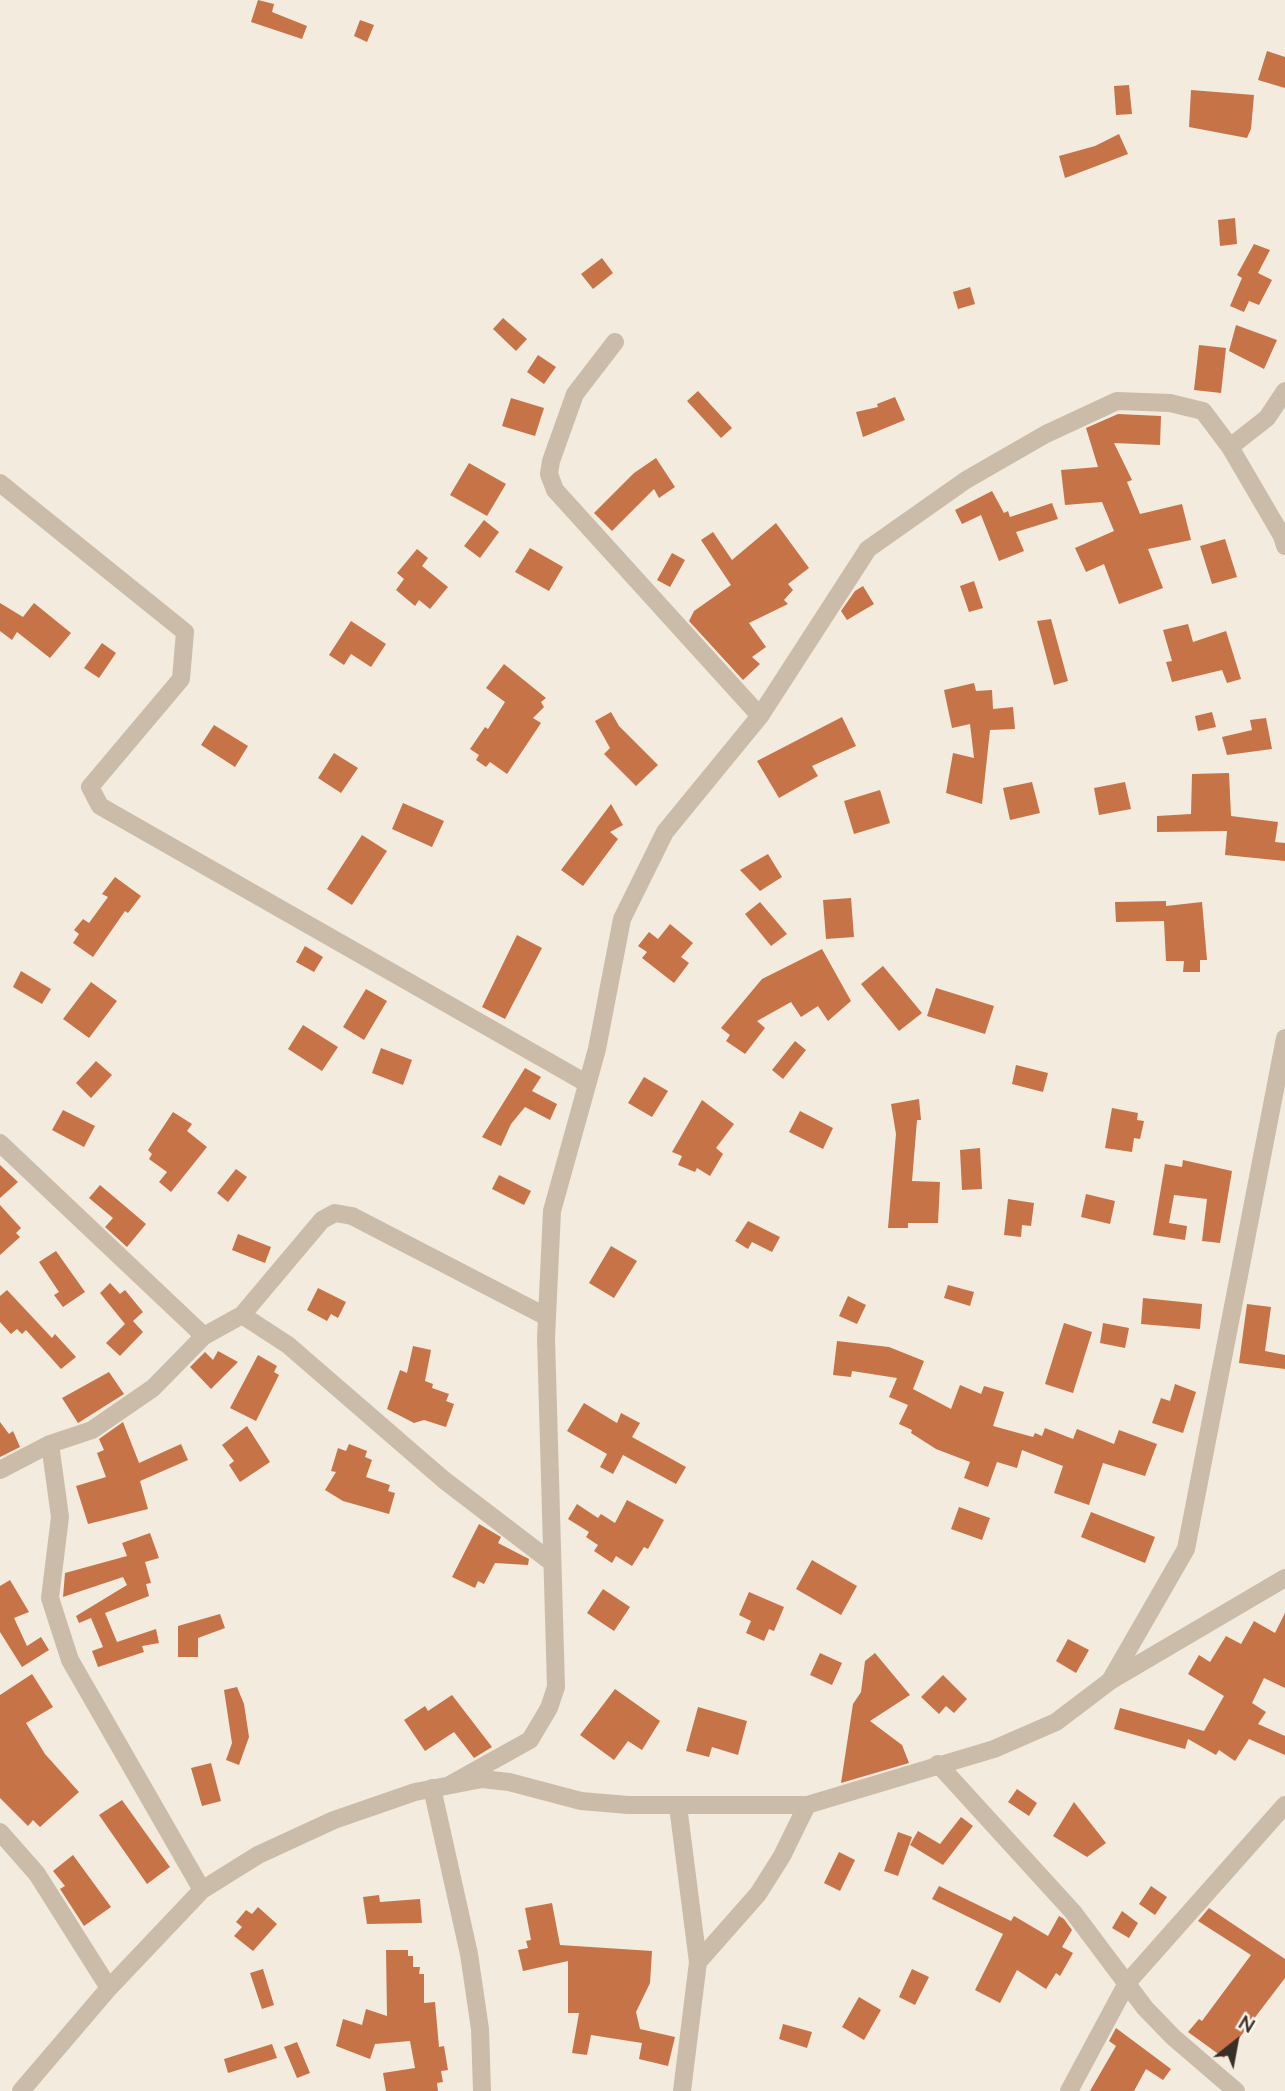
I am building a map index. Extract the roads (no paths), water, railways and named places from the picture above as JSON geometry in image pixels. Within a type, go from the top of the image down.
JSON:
[{"type":"street","points":[[615,342],[575,394],[551,461],[549,474],[555,490],[760,716]]},
{"type":"street","points":[[1230,447],[1267,418],[1285,391]]},
{"type":"street","points":[[440,1787],[530,1740],[549,1708],[556,1687],[550,1562],[547,1317],[552,1211],[597,1049],[622,919],[665,832],[760,716],[868,549],[977,474],[1046,434],[1117,401],[1170,403],[1203,411],[1230,447],[1282,536],[1285,546]]},
{"type":"street","points":[[0,483],[185,632],[181,679],[90,787],[100,806],[586,1083]]},
{"type":"street","points":[[1110,1681],[1186,1549],[1285,1038]]},
{"type":"street","points":[[0,1143],[204,1336]]},
{"type":"street","points":[[0,1470],[50,1444],[92,1430],[153,1388],[204,1336],[242,1315],[322,1220],[335,1213],[352,1216],[547,1317]]},
{"type":"street","points":[[242,1315],[288,1345],[444,1480],[550,1562]]},
{"type":"street","points":[[50,1444],[60,1517],[50,1598],[70,1660],[202,1889]]},
{"type":"street","points":[[21,2091],[109,1988],[202,1889],[258,1855],[300,1834],[402,1796],[440,1787],[494,1780],[581,1801],[678,1806],[807,1805],[994,1749],[1056,1722],[1110,1681],[1285,1578]]},
{"type":"street","points":[[939,1765],[1073,1912],[1127,1983],[1173,2037],[1236,2091]]},
{"type":"street","points":[[440,1787],[470,1954],[480,2029],[482,2091]]},
{"type":"street","points":[[698,1962],[758,1894],[782,1856],[807,1805]]},
{"type":"street","points":[[1069,2091],[1127,1983],[1285,1805]]},
{"type":"street","points":[[678,1806],[698,1962],[682,2091]]},
{"type":"street","points":[[0,1832],[37,1874],[109,1988]]}]
